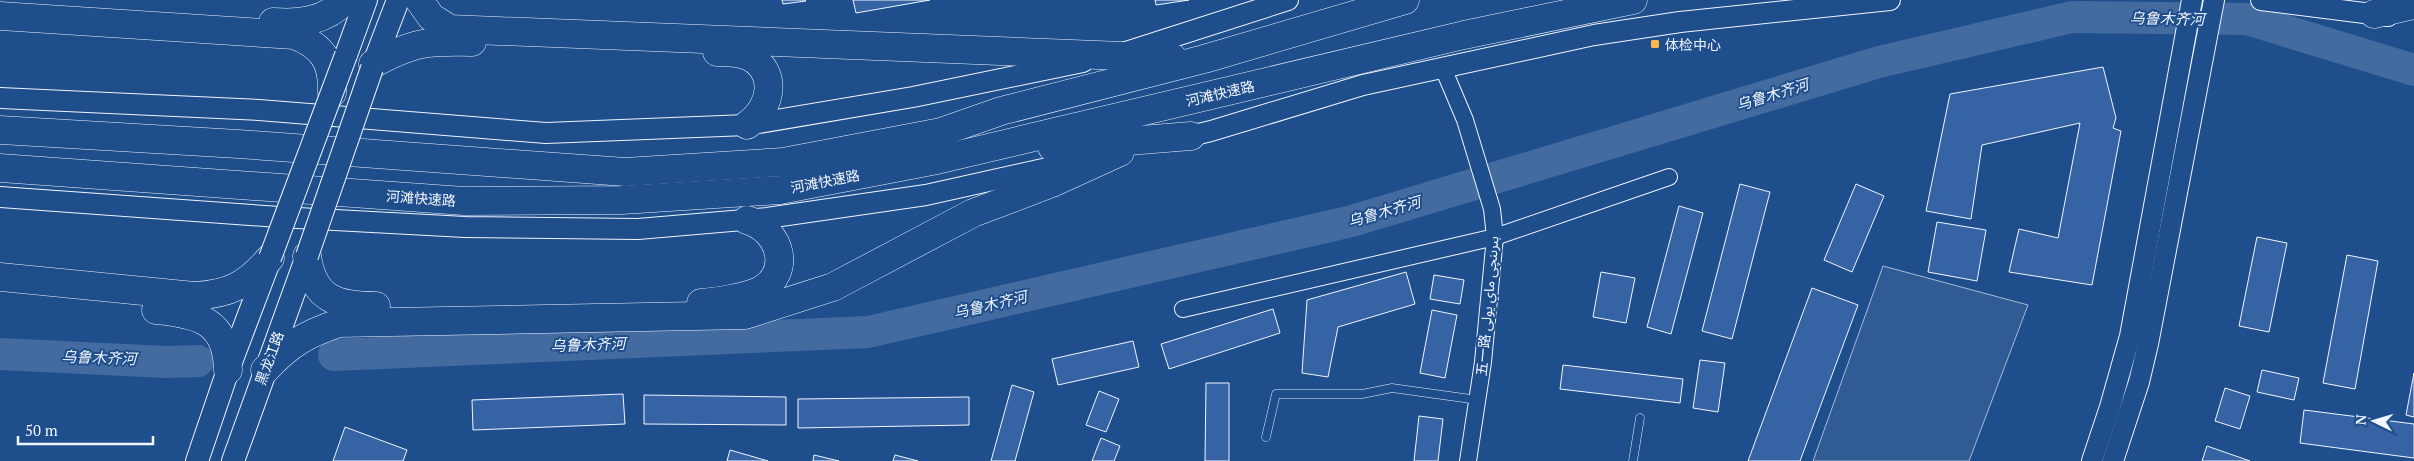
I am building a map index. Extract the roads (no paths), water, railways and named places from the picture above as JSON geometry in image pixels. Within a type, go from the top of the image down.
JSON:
[{"type":"highway","points":[[0,6],[300,23],[321,17],[345,0]]},
{"type":"highway","points":[[419,0],[430,17],[450,29],[1204,59]]},
{"type":"highway","name":"河滩快速路","points":[[0,130],[238,144],[625,172],[783,162],[941,132],[1000,110],[1204,59],[1405,0]]},
{"type":"highway","name":"河滩快速路","points":[[0,168],[464,201],[622,200],[780,190],[963,154],[1464,36],[1633,0]]},
{"type":"highway","points":[[2374,14],[2414,6]]},
{"type":"highway","points":[[0,16],[294,35],[308,41],[320,50],[328,63],[333,78],[332,93]]},
{"type":"highway","points":[[373,66],[403,48],[436,41],[736,53],[748,56],[758,63],[765,73],[769,85],[765,108],[757,118],[747,125]]},
{"type":"highway","points":[[963,154],[1191,136]]},
{"type":"highway","points":[[265,370],[286,348],[311,332],[339,323],[746,315],[833,287],[973,213],[1052,183],[1120,152]]},
{"type":"highway","points":[[307,256],[309,273],[317,287],[328,298],[343,305],[704,303],[758,291],[775,275],[778,252],[775,240],[768,230],[746,220]]},
{"type":"highway","points":[[0,277],[194,296],[216,295],[237,288],[256,275],[270,258]]},
{"type":"highway","points":[[0,295],[185,313],[200,317],[213,326],[222,339],[228,354],[228,370]]},
{"type":"main road","points":[[197,461],[228,370],[366,0]]},
{"type":"main road","name":"黑龙江路","points":[[233,461],[398,0]]},
{"type":"street","points":[[0,98],[259,110],[546,133],[747,125],[913,97],[1113,56],[1288,0]]},
{"type":"street","points":[[0,197],[279,217],[465,227],[638,229],[746,220],[926,195],[1191,136],[1363,85],[1594,36],[1680,22],[1890,0]]},
{"type":"street","points":[[2092,461],[2110,407],[2130,336],[2192,0]]},
{"type":"street","points":[[2113,461],[2148,344],[2214,0]]},
{"type":"street","points":[[2261,0],[2414,19]]},
{"type":"street","name":"五一路 بىرىنچى ماي يولى","points":[[1443,68],[1465,120],[1492,209],[1495,237],[1478,400],[1468,461]]},
{"type":"street","points":[[1183,309],[1495,237],[1669,177]]},
{"type":"lane","points":[[1266,437],[1276,394],[1362,394],[1392,388],[1478,400]]},
{"type":"lane","points":[[1634,461],[1640,418]]},
{"type":"waterway","name":"乌鲁木齐河","points":[[334,355],[868,332],[1352,221],[1879,62],[2072,17],[2247,19],[2414,70]]},
{"type":"waterway","name":"乌鲁木齐河","points":[[0,354],[166,362],[198,361]]},
{"type":"place","name":"体检中心","points":[[1655,44]]}]
